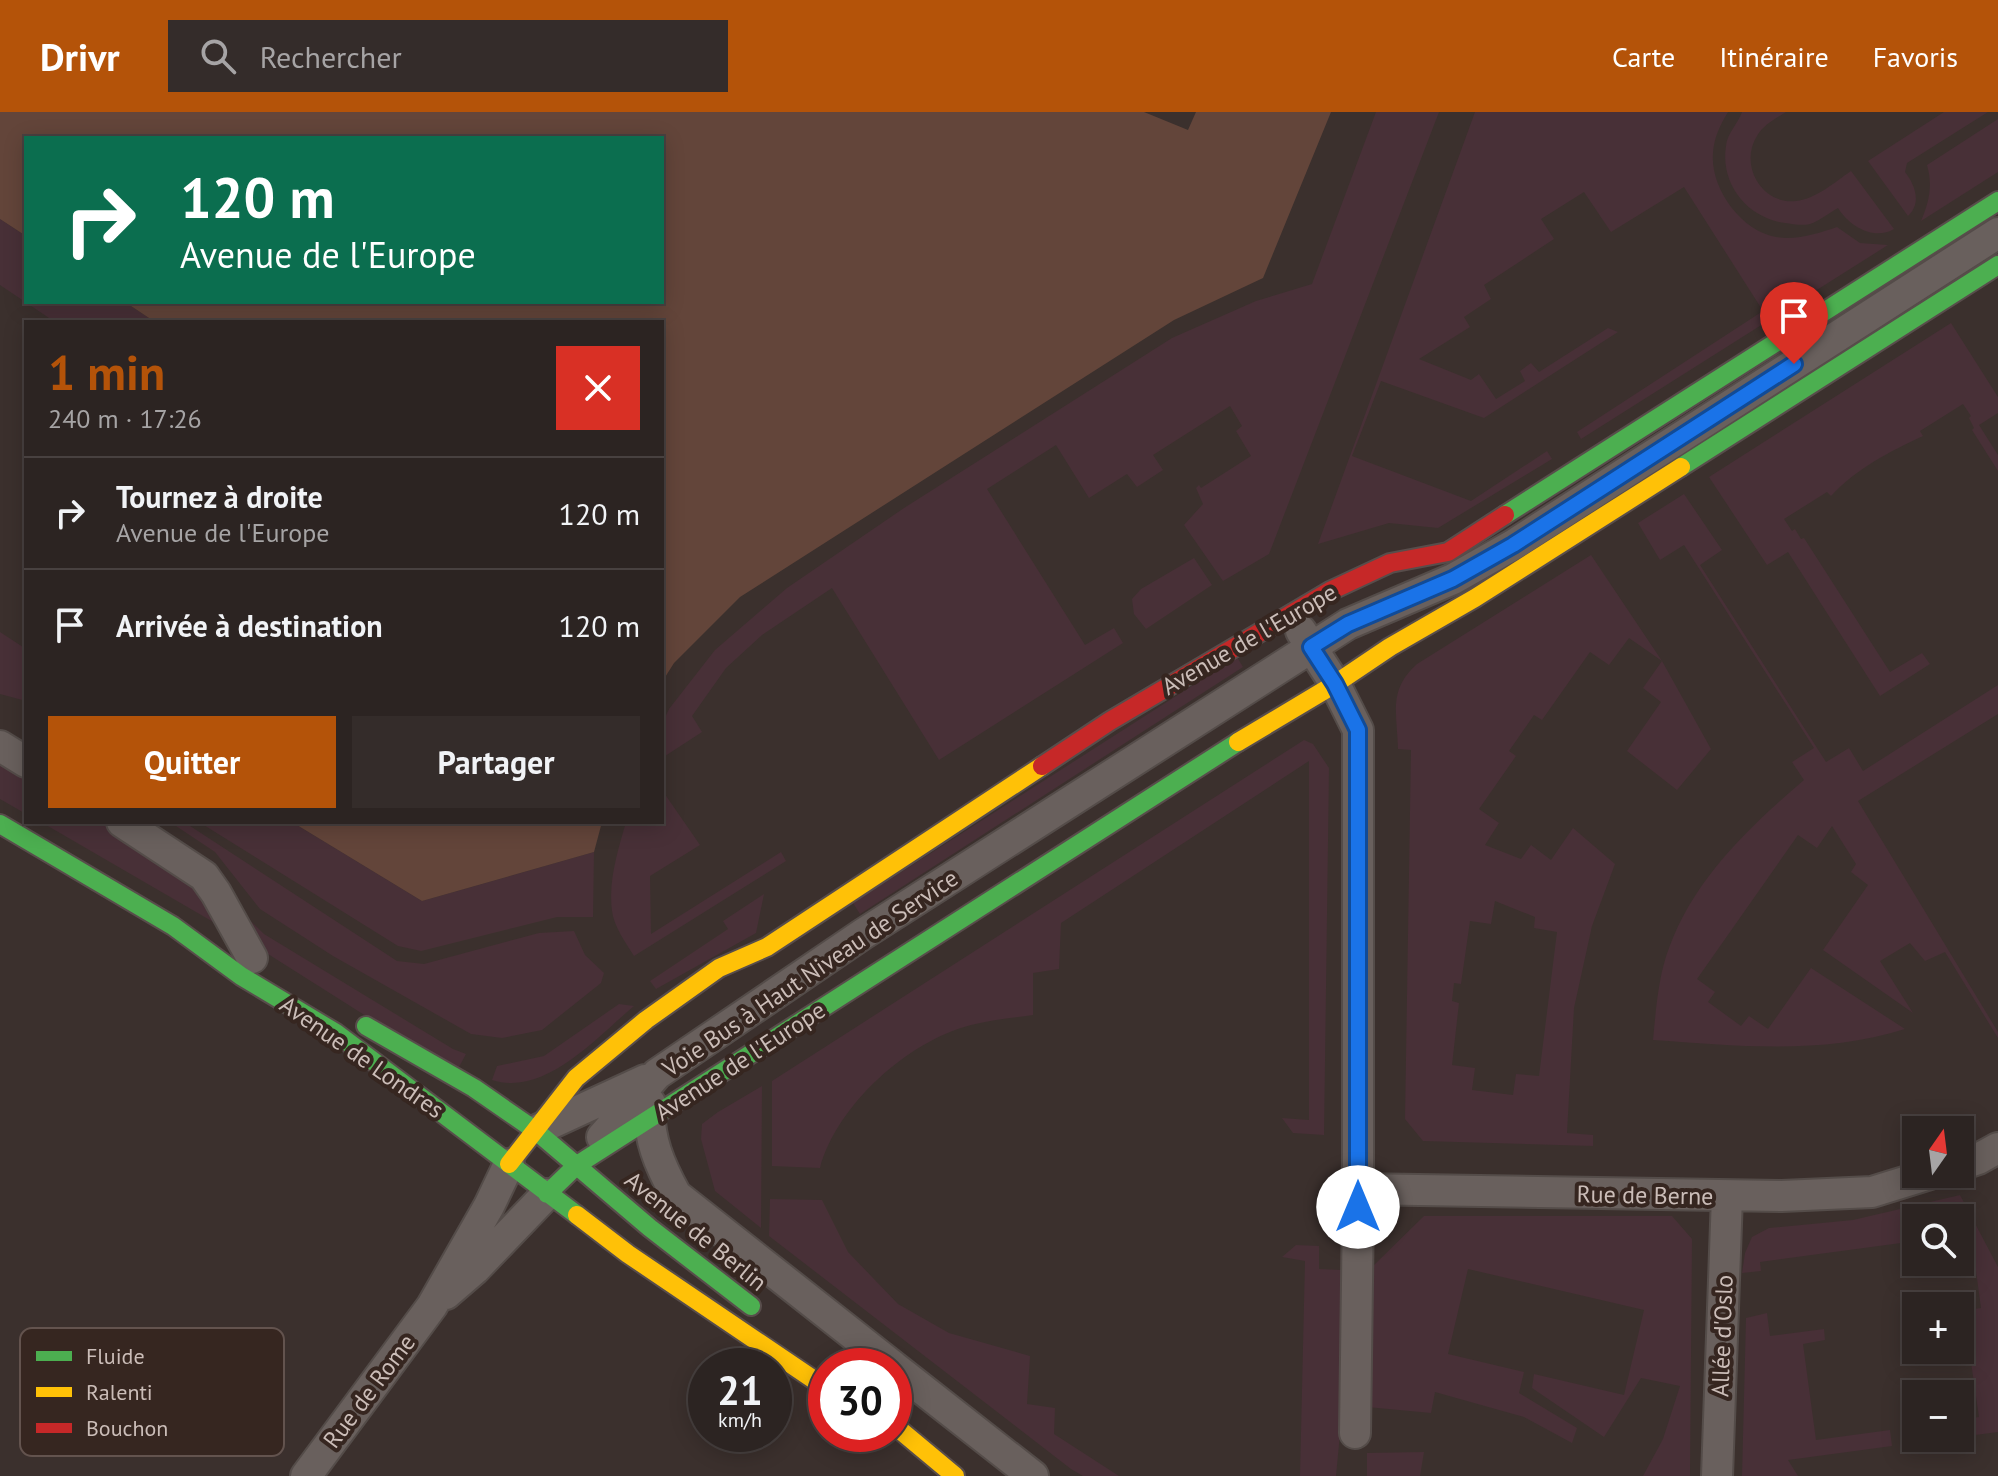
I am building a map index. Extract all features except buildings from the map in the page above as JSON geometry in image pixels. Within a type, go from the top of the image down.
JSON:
[{"type":"street","name":"Avenue de l'Europe","points":[[509,1164],[576,1078],[658,1011],[719,968],[767,947],[1110,721],[1330,591],[1390,563],[1448,552],[1998,201]]},
{"type":"street","name":"Avenue de l'Europe","points":[[1260,678],[1348,624],[1453,579],[1513,545],[1998,233]]},
{"type":"street","name":"Avenue de l'Europe","points":[[577,1165],[1182,776],[1565,542],[1998,265]]},
{"type":"street","points":[[1291,614],[1335,684],[1358,730],[1355,1433]]},
{"type":"street","name":"Voie Bus à Haut Niveau de Service","points":[[871,1348],[676,1195],[654,1147],[649,1120],[657,1074],[863,934],[1260,678]]},
{"type":"street","points":[[0,746],[24,761]]},
{"type":"street","name":"Avenue de Londres","points":[[0,824],[173,926],[241,976],[369,1056],[547,1194]]},
{"type":"street","name":"Avenue de Londres","points":[[125,824],[204,876],[258,961]]},
{"type":"street","name":"Avenue de Londres","points":[[173,926],[258,961]]},
{"type":"street","name":"Avenue de Londres","points":[[354,1019],[474,1088],[536,1131]]},
{"type":"street","name":"Avenue de l'Europe","points":[[536,1131],[657,1074]]},
{"type":"street","name":"Avenue de l'Europe","points":[[547,1194],[577,1165],[657,1074]]},
{"type":"street","name":"Avenue de Berlin","points":[[536,1131],[650,1228],[763,1315]]},
{"type":"street","points":[[1974,1160],[1998,1148]]},
{"type":"street","name":"Rue de Rome","points":[[306,1476],[432,1306],[489,1206],[509,1164]]},
{"type":"street","name":"Rue de Berne","points":[[1358,1189],[1727,1196],[1872,1192],[1902,1183]]},
{"type":"street","name":"Avenue de Berlin","points":[[547,1194],[628,1254],[808,1376]]},
{"type":"street","name":"Rue de Rome","points":[[432,1306],[475,1269],[547,1194]]},
{"type":"street","name":"Allée d'Oslo","points":[[1717,1476],[1727,1196]]},
{"type":"street","name":"Voie Bus à Haut Niveau de Service","points":[[912,1380],[1033,1476]]},
{"type":"street","points":[[912,1440],[954,1476]]},
{"type":"street","points":[[912,1448],[954,1476]]},
{"type":"shaded area","points":[[0,112],[1144,112],[1188,130],[1196,112],[1331,112],[1263,278],[1174,320],[740,597],[674,663],[664,679],[664,320],[152,320],[128,304],[664,304],[664,136],[24,136],[24,235],[0,219]]},
{"type":"shaded area","points":[[1376,112],[1439,112],[1269,554],[1223,581],[1184,525],[1203,504],[1196,488],[1199,485],[1201,488],[1251,456],[1236,431],[1242,426],[1230,406],[1153,455],[1163,470],[1137,487],[1127,474],[1089,498],[1056,445],[987,489],[1085,645],[1114,628],[1123,643],[939,760],[832,588],[762,635],[726,668],[692,716],[702,732],[664,757],[664,720],[669,709],[715,650],[787,588],[904,508],[1172,338],[1256,301],[1312,284]]},
{"type":"shaded area","points":[[1475,112],[1728,112],[1715,142],[1713,166],[1722,193],[1740,217],[1763,233],[1776,237],[1807,236],[1837,227],[1860,243],[1888,245],[1581,439],[1577,432],[1763,311],[1684,187],[1611,232],[1584,192],[1541,219],[1554,239],[1484,285],[1491,299],[1464,317],[1470,327],[1419,359],[1471,380],[1479,374],[1496,399],[1525,381],[1520,371],[1531,363],[1539,372],[1608,328],[1618,332],[1484,418],[1381,381],[1352,456],[1471,501],[1547,451],[1552,459],[1438,528],[1389,523],[1318,544]]},
{"type":"shaded area","points":[[1742,112],[1786,112],[1763,129],[1752,147],[1752,170],[1764,190],[1784,201],[1803,200],[1851,171],[1894,229],[1878,233],[1863,230],[1849,221],[1838,208],[1813,223],[1800,225],[1771,220],[1748,206],[1732,186],[1725,160],[1727,141]]},
{"type":"shaded area","points":[[1944,112],[1988,112],[1907,163],[1905,172],[1914,188],[1916,200],[1908,216],[1868,161]]},
{"type":"shaded area","points":[[1998,119],[1998,172],[1921,221],[1929,194],[1927,165]]},
{"type":"shaded area","points":[[0,219],[24,235],[24,301],[0,285]]},
{"type":"shaded area","points":[[28,304],[128,304],[152,320],[52,320]]},
{"type":"shaded area","points":[[1951,323],[1998,397],[1998,413],[1979,425],[1998,455],[1998,471],[1972,430],[1971,416],[1963,404],[1920,431],[1923,436],[1863,469],[1831,496],[1827,492],[1784,519],[1792,531],[1795,529],[1801,539],[1804,538],[1890,672],[1922,653],[1930,664],[1880,696],[1788,552],[1767,565],[1709,477]]},
{"type":"shaded area","points":[[1684,494],[1722,550],[1700,565],[1826,762],[1849,748],[1863,771],[1998,685],[1998,714],[1858,801],[1998,1032],[1998,1038],[1945,952],[1925,961],[1910,943],[1880,961],[1913,1013],[1823,950],[1868,885],[1851,872],[1856,864],[1832,826],[1817,848],[1798,835],[1697,979],[1715,992],[1708,1002],[1741,1026],[1749,1016],[1768,1029],[1811,968],[1905,1029],[1843,1043],[1812,1045],[1748,1046],[1653,1040],[1662,970],[1693,899],[1725,856],[1763,816],[1804,780],[1792,762],[1814,748],[1684,545],[1660,560],[1638,523]]},
{"type":"shaded area","points":[[1591,555],[1662,661],[1629,638],[1609,665],[1590,652],[1542,720],[1534,715],[1509,751],[1516,756],[1479,809],[1499,823],[1485,845],[1521,859],[1531,845],[1551,860],[1573,828],[1615,864],[1592,926],[1574,1008],[1567,1133],[1593,1135],[1593,1146],[1423,1141],[1405,1119],[1411,750],[1398,749],[1396,703],[1402,683],[1417,664]],"holes":[[[1495,901],[1535,917],[1534,928],[1557,932],[1539,1076],[1516,1074],[1513,1095],[1472,1090],[1475,1068],[1452,1065],[1459,1003],[1452,1001],[1454,983],[1461,984],[1470,921],[1491,924]]]},
{"type":"shaded area","points":[[1194,558],[1212,585],[1146,629],[1134,614],[1132,599],[1141,589]]},
{"type":"shaded area","points":[[0,632],[24,648],[24,700],[0,694]]},
{"type":"shaded area","points":[[1237,657],[1243,667],[860,914],[853,903]]},
{"type":"shaded area","points":[[1662,661],[1711,749],[1677,790],[1627,751],[1661,702],[1643,688]]},
{"type":"shaded area","points":[[1304,740],[1313,744],[1329,768],[1324,1135],[1293,1133],[1282,1118],[1309,1120],[1309,761],[1061,923],[1059,969],[1033,973],[1033,1015],[971,1025],[923,1045],[878,1079],[859,1099],[829,1144],[820,1168],[772,1166],[772,1081]]},
{"type":"shaded area","points":[[0,757],[24,772],[24,813],[0,799]]},
{"type":"shaded area","points":[[664,793],[700,845],[650,876],[651,934],[781,852],[786,861],[634,956],[613,917],[611,900],[617,855],[625,824],[664,824]]},
{"type":"shaded area","points":[[44,824],[108,824],[176,866],[207,892],[227,930]]},
{"type":"shaded area","points":[[173,824],[187,824],[397,961],[424,964],[539,933],[574,931],[585,955],[604,973],[601,983],[542,1030],[502,1038],[471,1034],[333,956],[260,909],[215,852]]},
{"type":"shaded area","points":[[202,824],[295,824],[422,901],[594,852],[593,917],[557,917],[421,951],[398,946]]},
{"type":"shaded area","points":[[295,824],[601,824],[594,852],[422,901]]},
{"type":"shaded area","points":[[764,894],[756,933],[656,989],[650,981],[728,929],[723,921]]},
{"type":"shaded area","points":[[234,905],[264,934],[466,1054],[459,1067],[366,1016],[268,954]]},
{"type":"shaded area","points":[[619,1004],[634,1006],[569,1061],[531,1080],[512,1083],[492,1080],[497,1066],[544,1056]]},
{"type":"shaded area","points":[[762,1086],[761,1228],[715,1191],[701,1139],[702,1124]]},
{"type":"shaded area","points":[[1960,1195],[1965,1204],[1921,1204]]},
{"type":"shaded area","points":[[770,1199],[822,1200],[848,1252],[898,1304],[949,1333],[1030,1356],[1027,1404],[1055,1408],[1054,1434],[1119,1476],[1083,1476],[1071,1469],[769,1236]]},
{"type":"shaded area","points":[[1902,1209],[1902,1243],[1760,1262],[1761,1271],[1742,1273],[1745,1253],[1752,1237],[1769,1228],[1853,1220]]},
{"type":"shaded area","points":[[1424,1216],[1672,1216],[1692,1239],[1690,1476],[1643,1476],[1663,1439],[1680,1386],[1641,1378],[1604,1437],[1532,1388],[1534,1374],[1624,1395],[1644,1310],[1468,1269],[1448,1354],[1524,1372],[1519,1393],[1577,1428],[1572,1443],[1524,1417],[1435,1392],[1431,1413],[1367,1407],[1369,1270]]},
{"type":"shaded area","points":[[1974,1222],[1998,1267],[1998,1432],[1974,1435],[1974,1418],[1979,1417],[1971,1364],[1974,1364],[1974,1309],[1981,1308],[1974,1256]]},
{"type":"shaded area","points":[[1296,1245],[1319,1246],[1319,1269],[1341,1270],[1340,1434],[1336,1476],[1300,1476],[1305,1261],[1282,1257]]},
{"type":"shaded area","points":[[1767,1313],[1770,1336],[1824,1329],[1825,1340],[1803,1344],[1816,1440],[1890,1430],[1892,1446],[1788,1460],[1798,1476],[1742,1476],[1746,1318]]},
{"type":"shaded area","points":[[1424,1452],[1420,1476],[1367,1476],[1367,1453]]},
{"type":"traffic: fast","points":[[1505,515],[1998,201]]},
{"type":"traffic: fast","points":[[1681,467],[1998,265]]},
{"type":"traffic: fast","points":[[547,1194],[577,1165],[1238,742]]},
{"type":"traffic: fast","points":[[0,824],[173,926],[241,976],[336,1033],[577,1215]]},
{"type":"traffic: fast","points":[[366,1026],[474,1088],[536,1131],[650,1228],[751,1306]]},
{"type":"traffic: slow","points":[[1238,742],[1475,598],[1681,467]]},
{"type":"traffic: slow","points":[[509,1164],[576,1078],[646,1020],[719,968],[767,947],[1042,766]]},
{"type":"traffic: slow","points":[[577,1215],[628,1254],[808,1376]]},
{"type":"traffic: slow","points":[[912,1440],[955,1476]]},
{"type":"traffic: jam","points":[[1042,766],[1110,721],[1330,591],[1390,563],[1448,552],[1505,515]]},
{"type":"route","points":[[1358,1207],[1358,730],[1335,684],[1311,647],[1348,624],[1453,579],[1513,545],[1794,364]]}]
